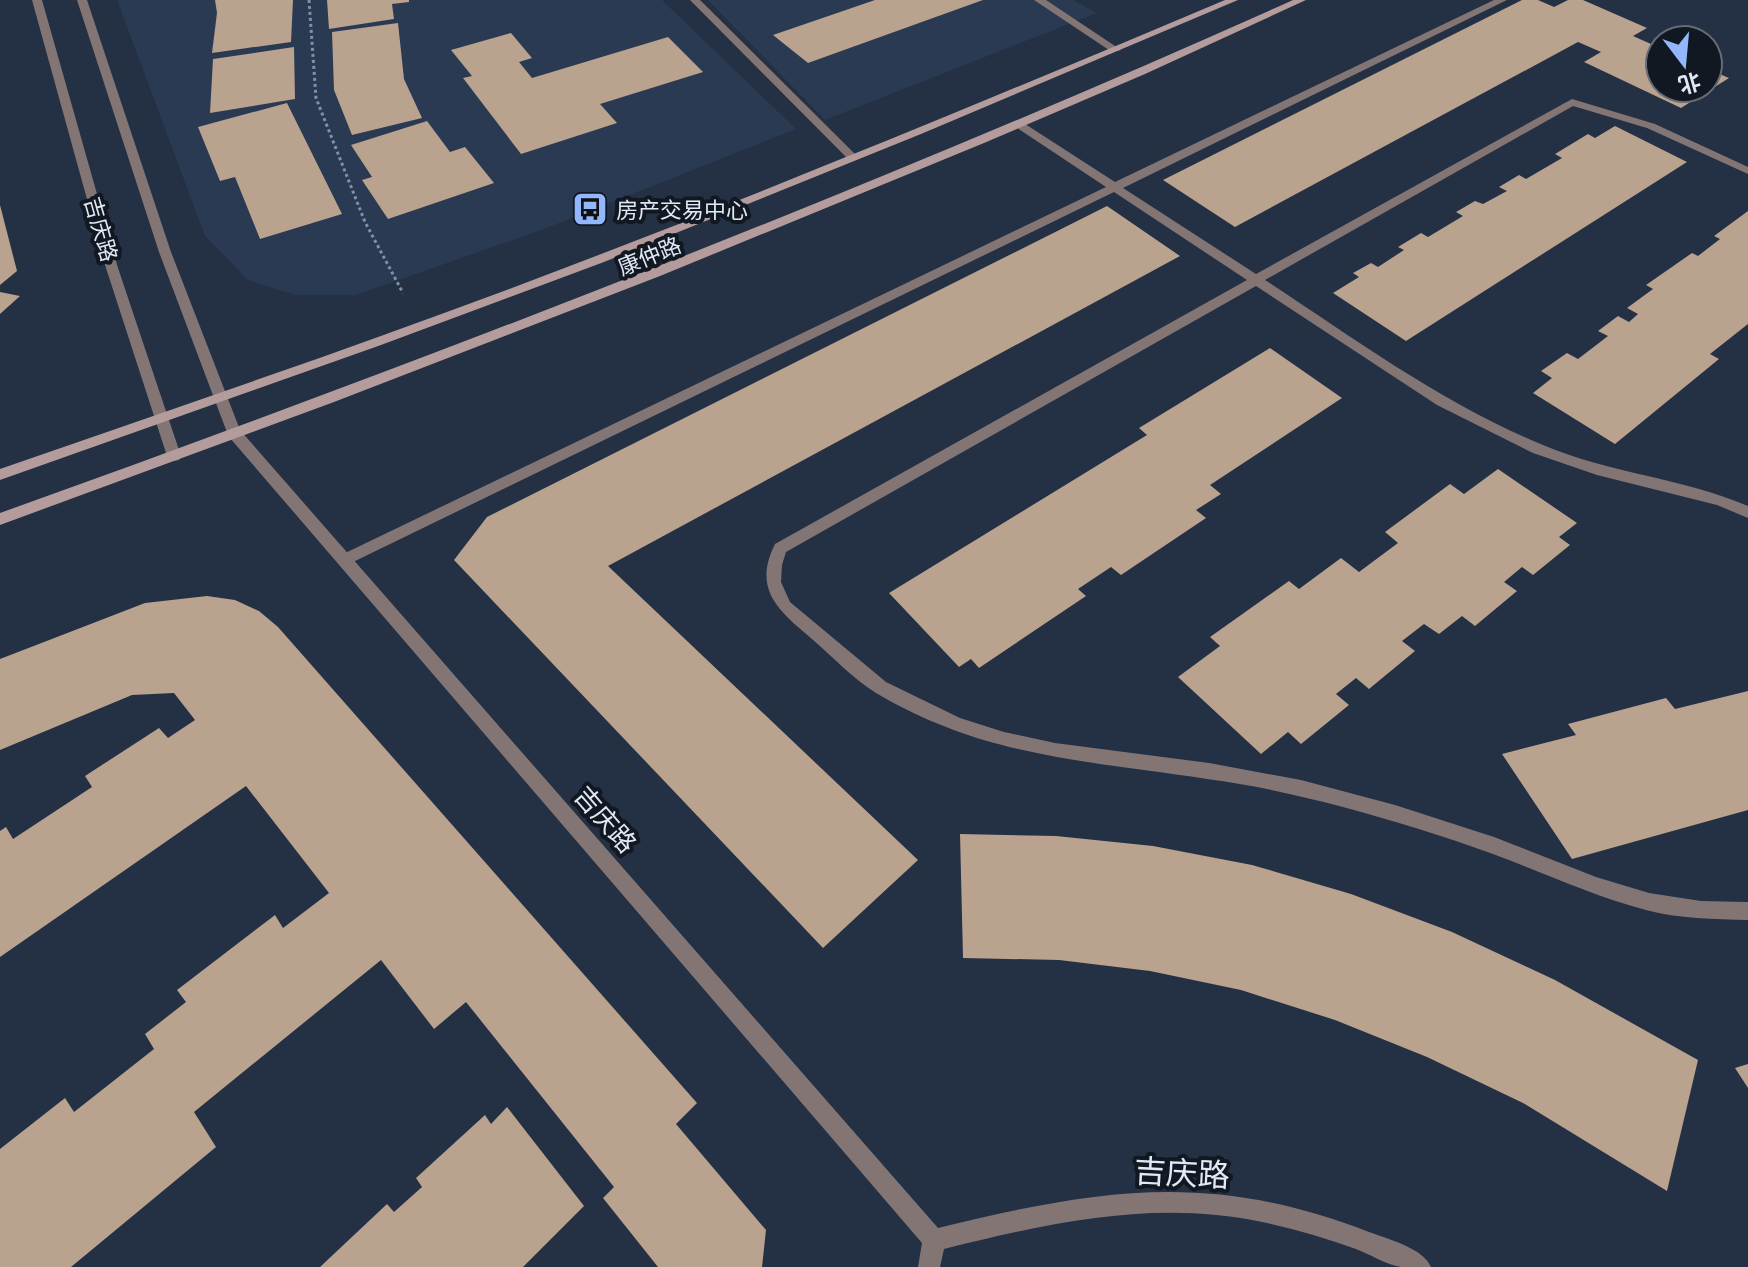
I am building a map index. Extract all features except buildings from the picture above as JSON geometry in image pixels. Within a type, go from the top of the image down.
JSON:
[{"type":"main road","name":"康仲路","points":[[0,475],[420,326],[853,158],[1233,0]]},
{"type":"main road","name":"康仲路","points":[[0,519],[608,293],[1018,124],[1301,0]]},
{"type":"street","name":"吉庆路","points":[[37,0],[112,268],[174,456]]},
{"type":"street","name":"吉庆路","points":[[82,0],[165,252],[235,434],[934,1240],[1053,1210],[1124,1200],[1197,1199],[1270,1211],[1329,1229],[1420,1267]]},
{"type":"street","points":[[695,0],[853,158]]},
{"type":"street","points":[[1039,0],[1116,50]]},
{"type":"street","points":[[344,560],[1502,0]]},
{"type":"street","points":[[1748,171],[1651,126],[1572,102],[780,548],[774,565],[773,582],[784,606],[880,687],[955,724],[1004,740],[1055,751],[1209,771],[1301,788],[1466,836],[1596,886],[1649,902],[1701,910],[1748,911]]},
{"type":"street","points":[[1018,124],[1442,402],[1488,426],[1597,470],[1720,500],[1748,512]]},
{"type":"street","points":[[929,1267],[934,1240]]},
{"type":"path","points":[[309,0],[316,98],[365,222],[420,326]]},
{"type":"shaded area","points":[[117,0],[662,0],[796,129],[544,229],[356,295],[295,295],[248,280],[205,236]]},
{"type":"shaded area","points":[[708,0],[1073,0],[1097,13],[825,120]]},
{"type":"place","name":"房产交易中心","points":[[590,209]]}]
